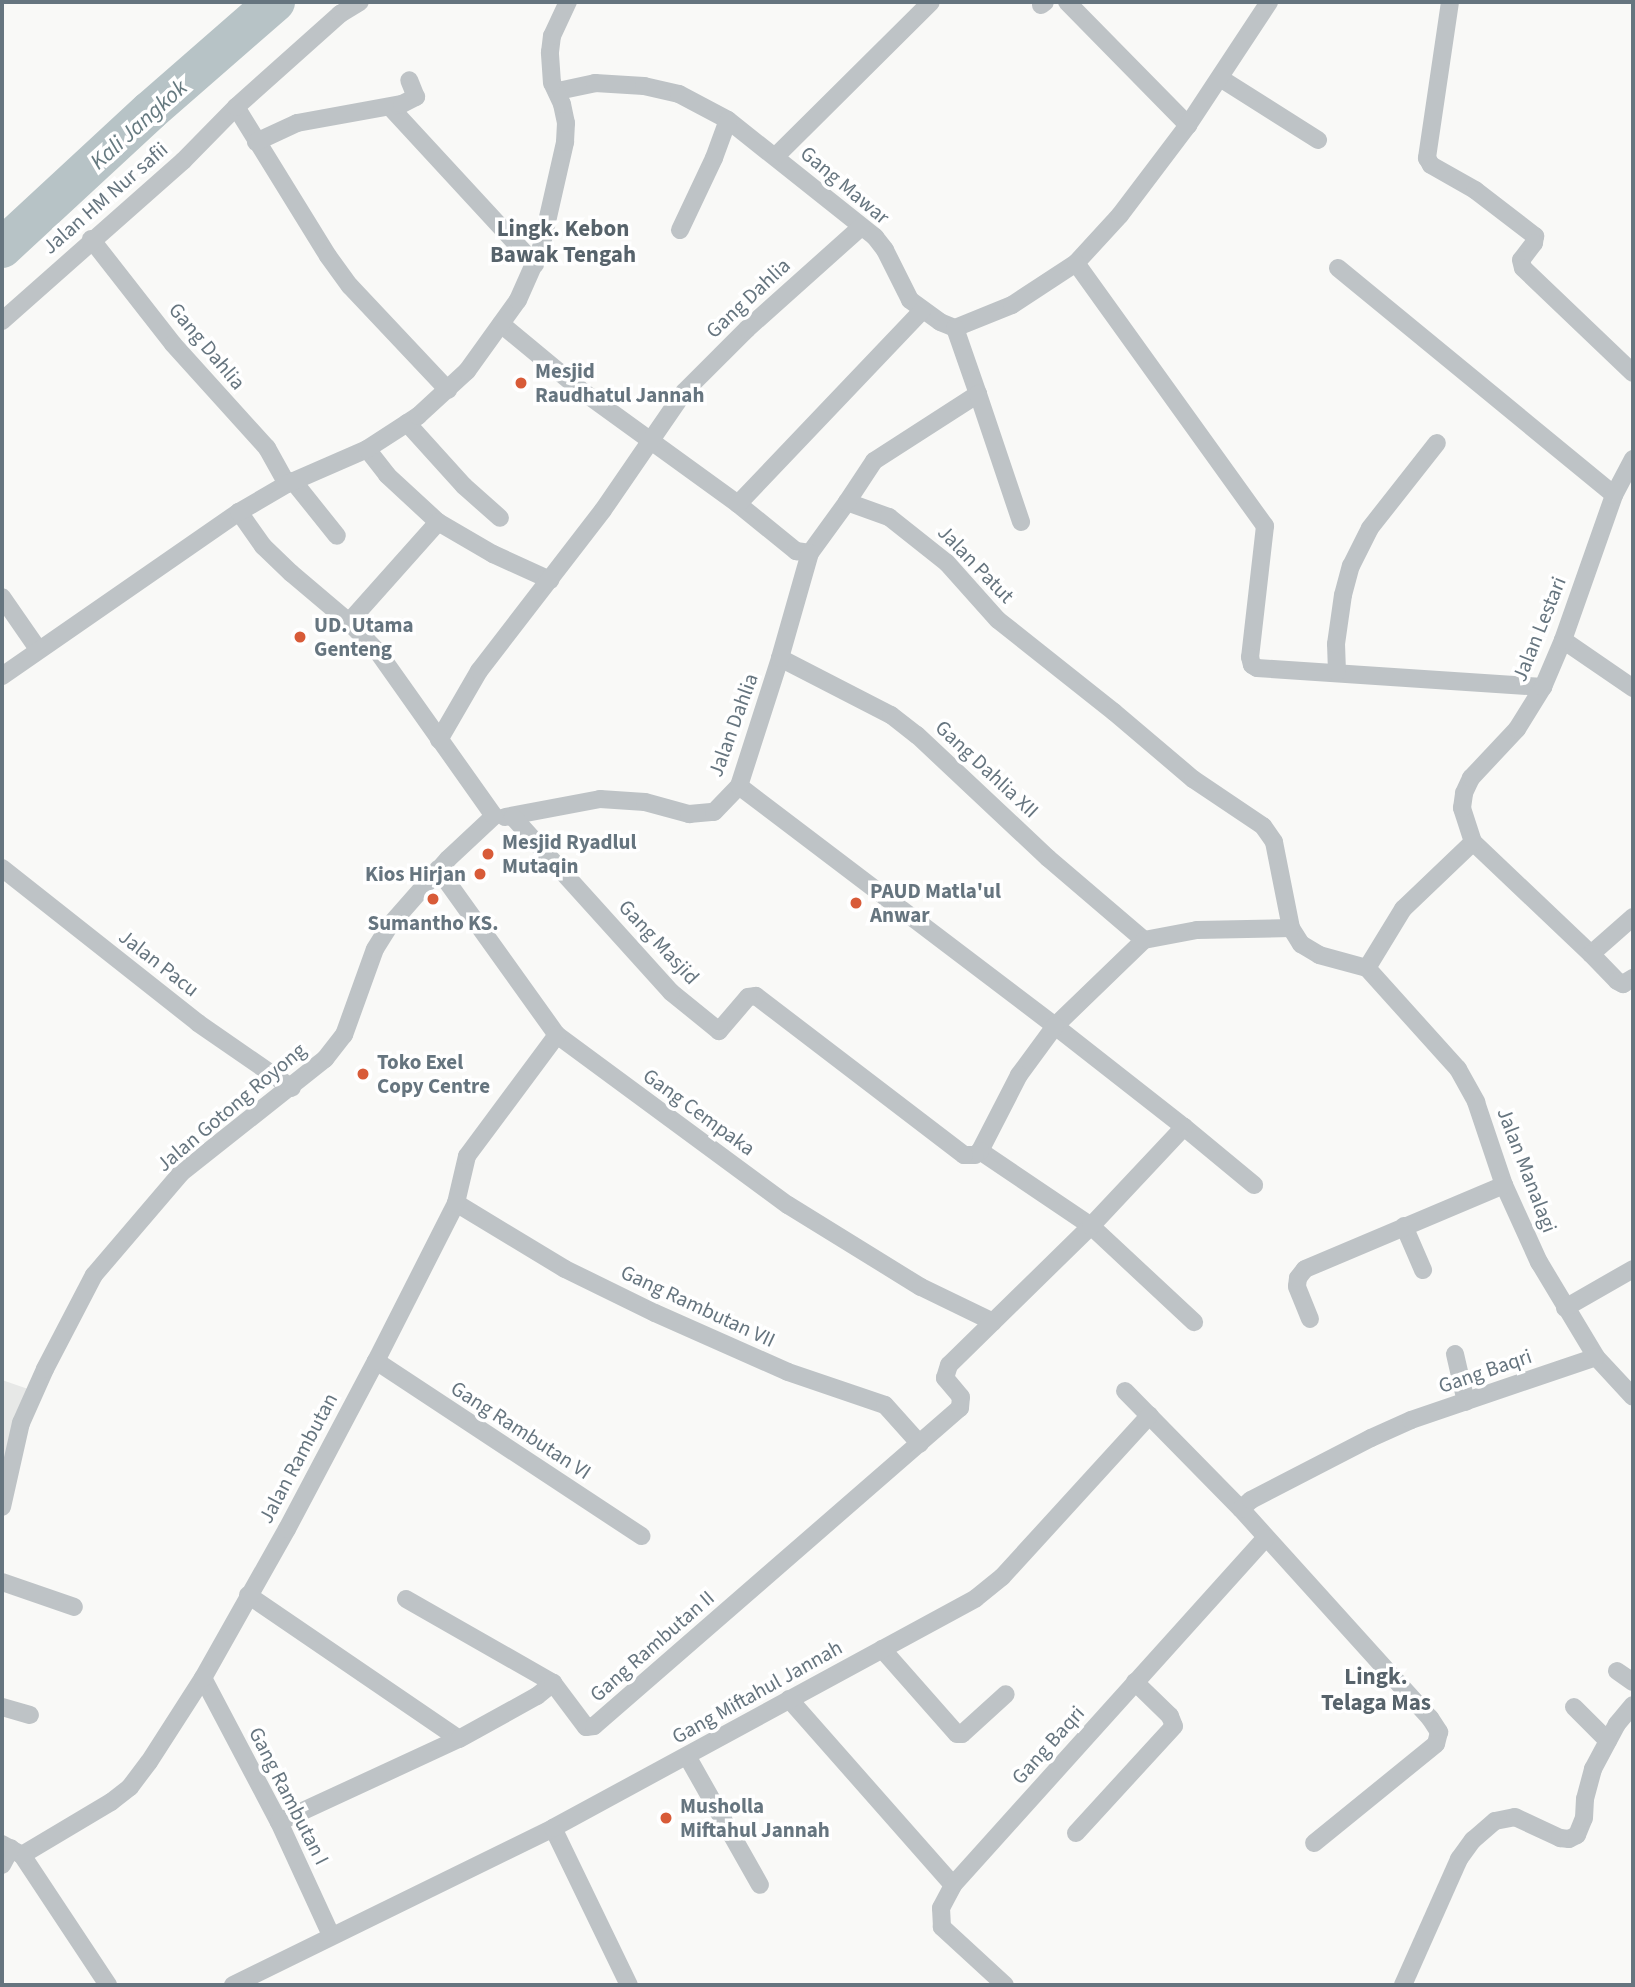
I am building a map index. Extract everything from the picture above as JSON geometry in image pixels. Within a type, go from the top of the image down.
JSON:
[{"type":"street","points":[[359,2],[340,14],[236,107],[350,286],[448,390]]},
{"type":"street","points":[[2,676],[239,512],[290,482],[367,449],[407,423],[448,390],[483,352],[517,300],[535,264],[551,216],[566,124],[558,91],[552,83],[550,52],[552,36],[568,2]]},
{"type":"street","points":[[776,156],[931,2]]},
{"type":"street","points":[[1067,2],[1188,125]]},
{"type":"street","points":[[1021,522],[955,328],[1012,305],[1076,264],[1120,215],[1188,125],[1269,2]]},
{"type":"street","points":[[1450,2],[1427,158],[1431,164],[1475,190],[1535,236],[1534,243],[1521,260],[1523,268],[1633,373]]},
{"type":"street","points":[[1220,78],[1318,140]]},
{"type":"street","points":[[256,142],[297,123],[390,107],[416,97],[409,80]]},
{"type":"street","name":"Gang Mawar","points":[[558,91],[595,83],[644,86],[679,94],[727,120],[776,156],[861,227],[885,250],[910,299],[922,311],[955,328]]},
{"type":"street","name":"Jalan HM Nur safii","points":[[2,321],[91,239],[183,161],[236,107]]},
{"type":"street","points":[[390,107],[535,264]]},
{"type":"street","points":[[680,230],[709,170],[727,120]]},
{"type":"street","name":"Gang Dahlia","points":[[439,740],[479,671],[653,441],[684,392],[715,360],[861,227]]},
{"type":"street","name":"Gang Dahlia","points":[[91,239],[173,344],[267,448],[290,482],[337,536]]},
{"type":"street","points":[[1076,264],[1265,526],[1250,657],[1252,665],[1257,668],[1543,687]]},
{"type":"street","points":[[1338,268],[1614,495]]},
{"type":"street","points":[[738,504],[922,311]]},
{"type":"street","points":[[501,324],[582,391],[738,504],[789,546],[810,553],[874,461],[978,394]]},
{"type":"street","points":[[407,423],[464,486],[500,518]]},
{"type":"street","points":[[1337,672],[1336,644],[1343,594],[1351,566],[1370,528],[1437,443]]},
{"type":"street","points":[[367,449],[387,475],[438,522],[493,554],[550,580]]},
{"type":"street","name":"Jalan Lestari","points":[[1473,842],[1462,808],[1464,793],[1471,778],[1517,729],[1543,687],[1563,640],[1614,495],[1633,458]]},
{"type":"street","name":"Jalan Patut","points":[[847,502],[889,517],[917,536],[947,563],[998,620],[1193,779],[1263,826],[1274,842],[1291,928]]},
{"type":"street","points":[[239,512],[263,546],[349,622],[393,670],[494,816]]},
{"type":"street","points":[[349,622],[438,522]]},
{"type":"street","name":"Jalan Dahlia","points":[[494,816],[513,817],[600,799],[645,802],[689,814],[715,812],[739,786],[810,553]]},
{"type":"street","points":[[2,597],[38,649]]},
{"type":"street","points":[[1563,640],[1633,688]]},
{"type":"street","name":"Gang Dahlia XII","points":[[780,658],[891,715],[917,735],[1048,859],[1144,940]]},
{"type":"street","points":[[739,786],[1055,1026],[1254,1185]]},
{"type":"street","name":"Jalan Gotong Royong","points":[[2,1507],[21,1423],[45,1369],[94,1275],[181,1173],[292,1088],[325,1059],[344,1035],[382,936],[438,869],[494,816]]},
{"type":"street","name":"Gang Masjid","points":[[513,817],[671,992],[719,1031],[748,997],[756,996],[964,1155],[975,1155],[980,1151]]},
{"type":"street","points":[[1194,1322],[1091,1226],[980,1151],[1019,1074],[1055,1026],[1144,940],[1197,930],[1291,928],[1301,944],[1319,955],[1367,968],[1403,909],[1473,842],[1617,981],[1623,984],[1633,978]]},
{"type":"street","name":"Jalan Pacu","points":[[2,868],[198,1023],[292,1088]]},
{"type":"street","name":"Gang Cempaka","points":[[438,869],[557,1035],[788,1205],[921,1287],[993,1322]]},
{"type":"street","points":[[1591,954],[1633,917]]},
{"type":"street","name":"Jalan Manalagi","points":[[1367,968],[1458,1069],[1469,1086],[1492,1142],[1504,1185],[1539,1262],[1596,1357],[1632,1393]]},
{"type":"street","name":"Jalan Rambutan","points":[[12,1849],[90,1817],[130,1787],[203,1678],[287,1529],[456,1203],[467,1156],[557,1035]]},
{"type":"street","points":[[993,1322],[1091,1226],[1184,1127]]},
{"type":"street","points":[[1310,1319],[1297,1286],[1300,1273],[1504,1185]]},
{"type":"street","name":"Gang Rambutan VII","points":[[456,1203],[565,1269],[655,1312],[788,1372],[885,1405],[920,1444]]},
{"type":"street","points":[[1404,1226],[1423,1270]]},
{"type":"street","points":[[1565,1308],[1633,1269]]},
{"type":"street","name":"Gang Rambutan II","points":[[553,1683],[586,1727],[594,1726],[920,1444],[963,1402],[945,1378],[949,1366],[993,1322]]},
{"type":"street","points":[[1455,1354],[1466,1402]]},
{"type":"street","name":"Gang Baqri","points":[[1241,1508],[1251,1500],[1371,1438],[1596,1357]]},
{"type":"street","name":"Gang Rambutan VI","points":[[376,1361],[641,1536]]},
{"type":"street","points":[[1125,1391],[1241,1508],[1265,1538],[1430,1718],[1439,1732],[1436,1744],[1314,1843]]},
{"type":"street","name":"Gang Miftahul Jannah","points":[[233,1985],[554,1828],[990,1588],[1150,1415]]},
{"type":"street","name":"Gang Baqri","points":[[1005,1985],[942,1927],[941,1908],[953,1885],[1265,1538]]},
{"type":"street","points":[[2,1582],[75,1607]]},
{"type":"street","points":[[248,1595],[459,1739]]},
{"type":"street","points":[[279,1822],[459,1739],[537,1696],[553,1683],[406,1599]]},
{"type":"street","points":[[882,1649],[957,1734],[962,1734],[1006,1694]]},
{"type":"street","points":[[1617,1671],[1633,1682]]},
{"type":"street","name":"Gang Rambutan I","points":[[203,1678],[279,1822],[331,1935]]},
{"type":"street","points":[[1076,1833],[1174,1726],[1170,1716],[1135,1682]]},
{"type":"street","points":[[789,1699],[953,1885]]},
{"type":"street","points":[[1403,1985],[1459,1859],[1473,1840],[1496,1821],[1506,1817],[1531,1822],[1560,1838],[1569,1839],[1577,1835],[1584,1818],[1585,1800],[1594,1769],[1608,1741],[1633,1705]]},
{"type":"street","points":[[2,1707],[30,1715]]},
{"type":"street","points":[[1574,1707],[1608,1741]]},
{"type":"street","points":[[687,1756],[761,1885]]},
{"type":"street","points":[[554,1828],[629,1985]]},
{"type":"street","points":[[2,1865],[12,1849],[108,1985]]},
{"type":"shaded area","points":[[2,1380],[31,1390],[2,1513]]},
{"type":"waterway","name":"Kali Jangkok","points":[[2,248],[150,111],[275,2]]},
{"type":"place","name":"Mesjid Raudhatul Jannah","points":[[521,383]]},
{"type":"place","name":"UD. Utama Genteng","points":[[300,637]]},
{"type":"place","name":"Mesjid Ryadlul Mutaqin","points":[[488,854]]},
{"type":"place","name":"Kios Hirjan","points":[[480,874]]},
{"type":"place","name":"Sumantho KS.","points":[[433,899]]},
{"type":"place","name":"PAUD Matla'ul Anwar","points":[[856,903]]},
{"type":"place","name":"Toko Exel Copy Centre","points":[[363,1074]]},
{"type":"place","name":"Musholla Miftahul Jannah","points":[[666,1818]]},
{"type":"district","name":"Lingk. Kebon Bawak Tengah","points":[[563,242]]},
{"type":"district","name":"Lingk. Telaga Mas","points":[[1376,1690]]}]
